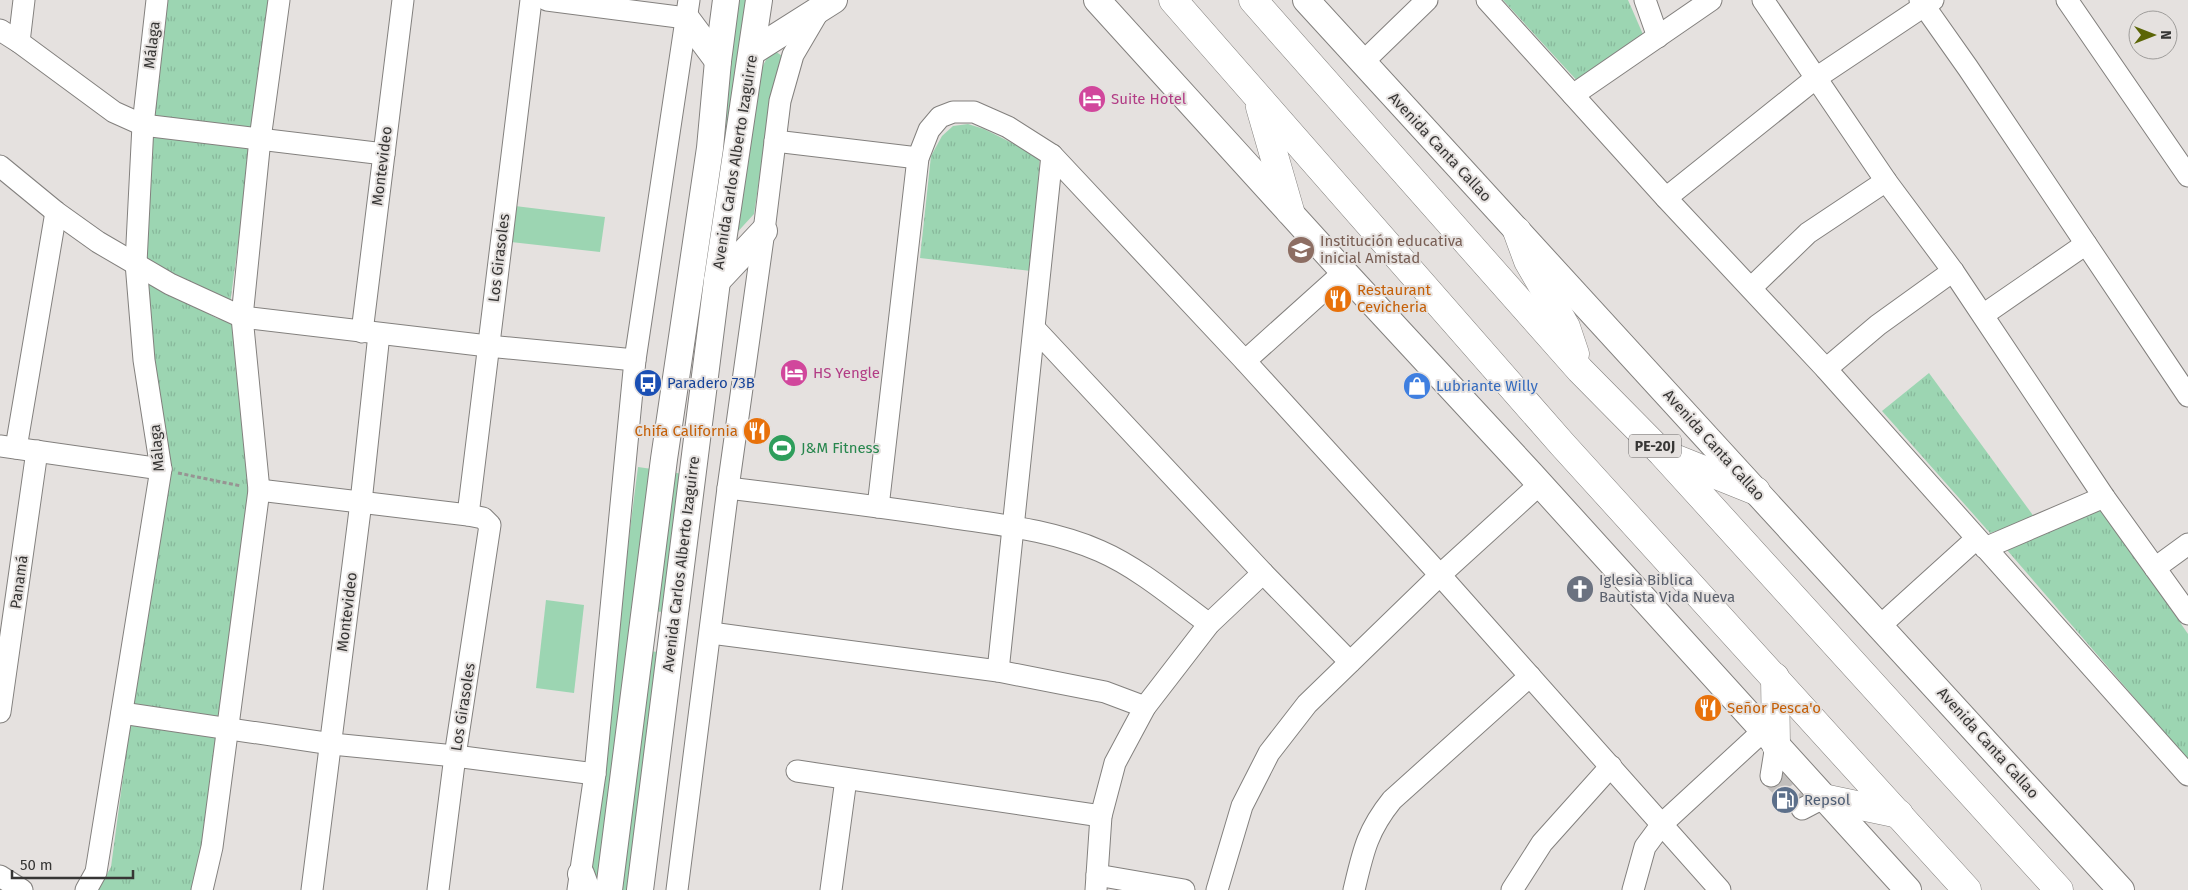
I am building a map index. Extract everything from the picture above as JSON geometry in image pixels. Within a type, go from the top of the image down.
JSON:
[{"type":"highway","points":[[1173,0],[1562,444],[1967,890]]},
{"type":"highway","name":"PE-20J","points":[[1253,0],[1580,370],[1662,452],[2058,890]]},
{"type":"highway","points":[[1257,98],[1290,211]]},
{"type":"highway","points":[[1517,231],[1528,261],[1566,327],[1580,370]]},
{"type":"highway","points":[[1662,452],[1756,491]]},
{"type":"highway","points":[[1769,738],[1775,678]]},
{"type":"highway","points":[[1813,804],[1899,814]]},
{"type":"main road","name":"Avenida Carlos Alberto Izaguirre","points":[[610,890],[664,459],[710,148],[726,0]]},
{"type":"main road","name":"Avenida Carlos Alberto Izaguirre","points":[[646,883],[671,642],[717,281],[759,0]]},
{"type":"main road","name":"Avenida Canta Callao","points":[[1306,0],[1881,625],[2121,890]]},
{"type":"main road","points":[[1097,2],[1540,484],[1769,738],[1813,804],[1908,890]]},
{"type":"main road","points":[[752,52],[827,4]]},
{"type":"main road","points":[[688,9],[718,61]]},
{"type":"main road","points":[[710,148],[718,158],[731,156],[737,151]]},
{"type":"main road","points":[[717,281],[764,231]]},
{"type":"main road","points":[[642,631],[650,627],[661,627],[667,633],[671,642]]},
{"type":"street","points":[[19,42],[24,0]]},
{"type":"street","name":"Málaga","points":[[86,890],[96,872],[161,469],[144,360],[136,262],[142,125],[158,0]]},
{"type":"street","points":[[202,890],[212,847],[259,490],[242,318],[260,139],[279,0]]},
{"type":"street","name":"Montevideo","points":[[312,890],[332,744],[361,502],[384,154],[403,0]]},
{"type":"street","name":"Los Girasoles","points":[[438,890],[455,756],[490,525],[484,518],[468,516],[531,0]]},
{"type":"street","points":[[547,0],[688,9],[635,360],[595,774],[582,885]]},
{"type":"street","points":[[1362,63],[1427,0]]},
{"type":"street","points":[[1486,0],[1666,198],[1826,369],[2188,775]]},
{"type":"street","points":[[1645,0],[1658,36]]},
{"type":"street","points":[[1573,96],[1711,0]]},
{"type":"street","points":[[1763,0],[1886,181],[1953,271],[2104,497],[2188,614]]},
{"type":"street","points":[[2067,0],[2188,176]]},
{"type":"street","points":[[1666,198],[1816,78],[1926,2],[2086,244],[2187,390]]},
{"type":"street","points":[[678,890],[728,488],[764,231],[780,100],[793,55],[827,4]]},
{"type":"street","points":[[0,30],[114,112],[142,125],[384,154]]},
{"type":"street","points":[[878,507],[918,158],[929,130],[940,117],[953,112],[974,112],[1008,127],[1052,155],[1245,361],[1530,676],[1720,890]]},
{"type":"street","points":[[775,141],[918,158]]},
{"type":"street","points":[[998,671],[1052,155]]},
{"type":"street","points":[[0,166],[56,212],[98,242],[136,262],[170,284],[242,318],[488,346],[635,360]]},
{"type":"street","points":[[1751,288],[1808,233],[1886,181]]},
{"type":"street","points":[[56,212],[8,447],[161,469]]},
{"type":"street","points":[[1983,315],[2086,244]]},
{"type":"street","points":[[1826,369],[1878,325],[1953,271]]},
{"type":"street","points":[[1245,361],[1344,272]]},
{"type":"street","points":[[1035,329],[1263,573],[1350,662]]},
{"type":"street","name":"Panamá","points":[[0,712],[37,452]]},
{"type":"street","points":[[1217,890],[1242,806],[1269,753],[1307,704],[1440,576],[1540,484]]},
{"type":"street","points":[[728,488],[878,507],[1014,527],[1060,536],[1101,551],[1137,572],[1209,624]]},
{"type":"street","points":[[259,490],[468,516]]},
{"type":"street","points":[[1881,625],[1981,544],[2104,497]]},
{"type":"street","points":[[2155,568],[2188,544]]},
{"type":"street","points":[[1184,890],[1096,883],[1102,816],[1116,763],[1145,707],[1209,624],[1263,573]]},
{"type":"street","points":[[711,633],[998,671],[1105,692],[1145,707]]},
{"type":"street","points":[[1354,890],[1368,838],[1376,820],[1392,800],[1530,676]]},
{"type":"street","points":[[122,713],[332,744],[455,756],[595,774]]},
{"type":"street","points":[[1769,738],[1770,776]]},
{"type":"street","points":[[1633,890],[1645,847],[1662,824],[1769,738]]},
{"type":"street","points":[[1512,890],[1542,844],[1610,766]]},
{"type":"street","points":[[796,771],[1102,816]]},
{"type":"street","points":[[831,890],[846,779]]},
{"type":"street","points":[[0,876],[22,890]]},
{"type":"path","points":[[161,469],[259,490]]},
{"type":"green space","points":[[163,0],[272,0],[255,131],[148,119]]},
{"type":"green space","points":[[737,0],[752,0],[726,147],[720,138]]},
{"type":"green space","points":[[1503,0],[1628,0],[1645,39],[1581,85]]},
{"type":"green space","points":[[772,49],[785,58],[770,106],[754,214],[732,238],[748,93]]},
{"type":"green space","points":[[968,124],[984,129],[1040,157],[1031,271],[920,258],[931,156],[942,136],[953,126]]},
{"type":"green space","points":[[147,136],[251,147],[230,304],[145,260]]},
{"type":"green space","points":[[515,206],[605,217],[600,252],[511,242]]},
{"type":"green space","points":[[142,275],[216,318],[236,323],[252,477],[219,721],[132,709],[167,481]]},
{"type":"green space","points":[[1929,373],[2035,518],[1990,533],[1882,411]]},
{"type":"green space","points":[[638,467],[652,469],[599,890],[584,887]]},
{"type":"green space","points":[[672,472],[682,474],[663,612],[653,611]]},
{"type":"green space","points":[[2101,507],[2188,634],[2188,760],[2007,550]]},
{"type":"green space","points":[[546,600],[584,605],[574,693],[536,688]]},
{"type":"green space","points":[[647,651],[659,652],[627,890],[615,890]]},
{"type":"green space","points":[[130,725],[217,737],[204,841],[192,890],[98,890],[111,867]]},
{"type":"tunnel","points":[[1771,776],[1802,809]]},
{"type":"place","name":"Suite Hotel","points":[[1092,99]]},
{"type":"place","name":"Institución educativa inicial Amistad","points":[[1301,250]]},
{"type":"place","name":"Restaurant Cevicheria","points":[[1338,299]]},
{"type":"place","name":"HS Yengle","points":[[794,373]]},
{"type":"place","name":"Paradero 73B","points":[[648,383]]},
{"type":"place","name":"Lubriante Willy","points":[[1417,386]]},
{"type":"place","name":"Chifa California","points":[[757,431]]},
{"type":"place","name":"J&M Fitness","points":[[782,448]]},
{"type":"place","name":"Iglesia Biblica Bautista Vida Nueva","points":[[1580,589]]},
{"type":"place","name":"Señor Pesca'o","points":[[1708,708]]},
{"type":"place","name":"Repsol","points":[[1785,800]]}]
